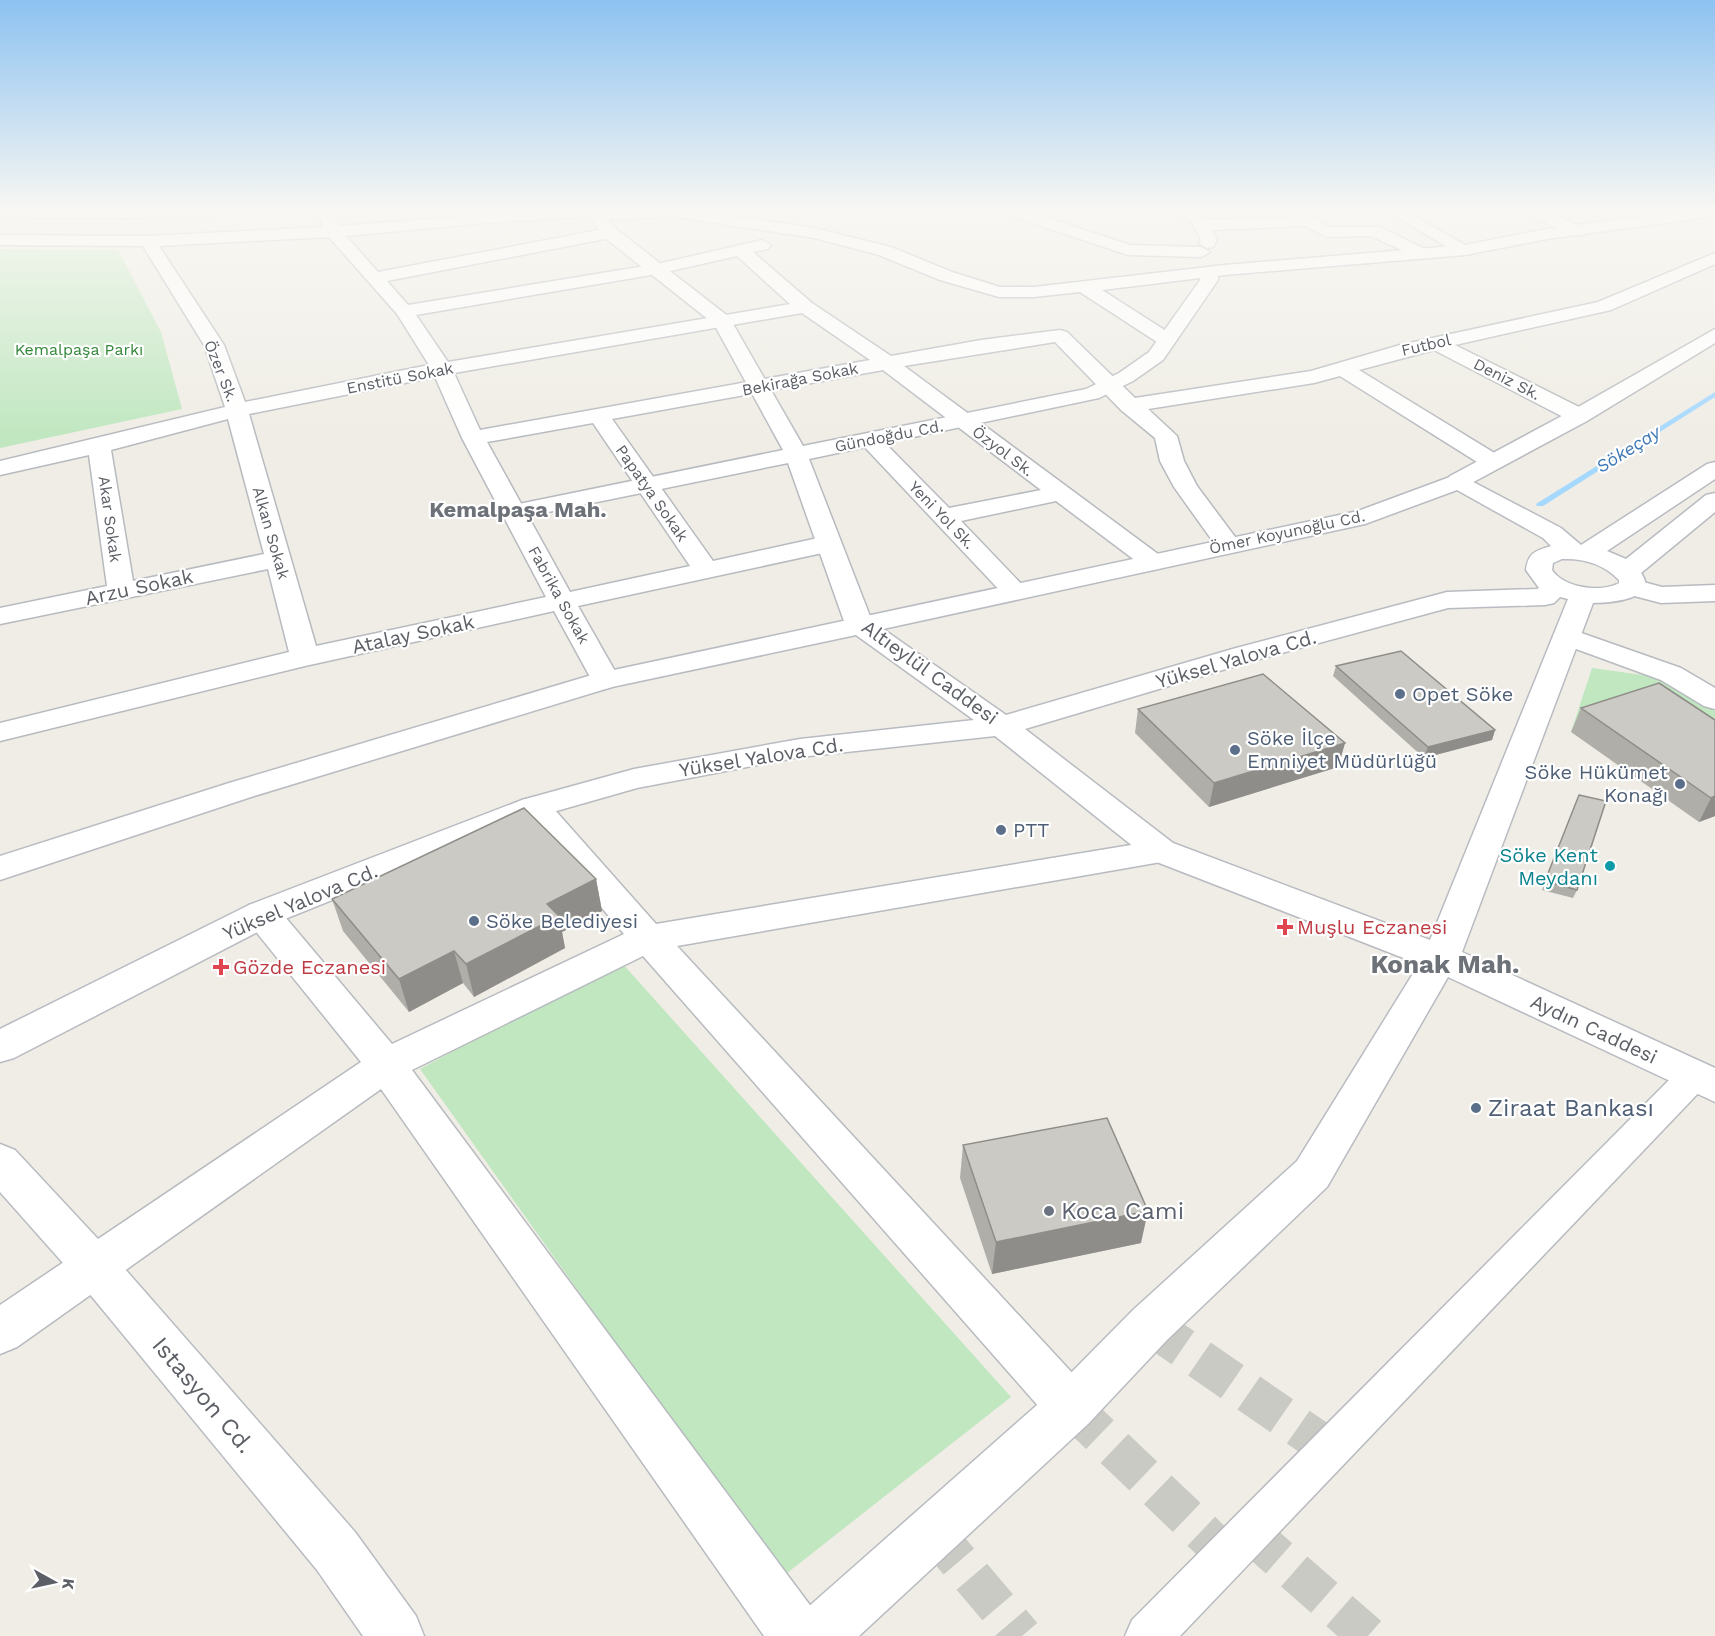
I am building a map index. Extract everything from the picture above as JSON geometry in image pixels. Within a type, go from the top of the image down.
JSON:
[{"type":"street","name":"Özer Sk.","points":[[176,284],[214,345],[237,410]]},
{"type":"street","name":"Fabrika Sokak","points":[[379,284],[404,311],[442,369],[473,438],[605,680]]},
{"type":"street","points":[[470,284],[487,297]]},
{"type":"street","points":[[404,311],[561,284]]},
{"type":"street","name":"Altıeylül Caddesi","points":[[677,284],[722,321],[796,454],[827,544],[859,624],[1002,726],[1161,851],[1441,958]]},
{"type":"street","name":"Özyol Sk.","points":[[779,284],[805,307],[886,362],[1153,562]]},
{"type":"street","points":[[973,284],[999,292],[1034,292],[1107,284]]},
{"type":"street","name":"Gündoğdu Cd.","points":[[514,512],[644,484],[964,422],[1092,394],[1126,377],[1156,356],[1206,284]]},
{"type":"street","name":"Futbol","points":[[1129,405],[1314,377],[1436,343],[1604,306],[1654,284]]},
{"type":"street","points":[[1085,287],[1167,340]]},
{"type":"street","name":"Enstitü Sokak","points":[[0,468],[99,446],[237,410],[442,369],[805,307]]},
{"type":"street","name":"Ömer Koyunoğlu Cd.","points":[[0,868],[240,790],[605,680],[1365,517],[1458,481],[1579,416],[1715,335]]},
{"type":"street","name":"Bekirağa Sokak","points":[[473,438],[886,362],[1060,336],[1108,385]]},
{"type":"street","name":"Deniz Sk.","points":[[1436,343],[1579,416]]},
{"type":"street","points":[[1342,368],[1493,462]]},
{"type":"street","points":[[1108,385],[1166,436],[1172,461],[1186,487],[1228,545]]},
{"type":"street","name":"Alkan Sokak","points":[[237,410],[305,657]]},
{"type":"street","name":"Papatya Sokak","points":[[598,414],[644,484],[707,571]]},
{"type":"street","name":"Yeni Yol Sk.","points":[[869,440],[1015,591]]},
{"type":"street","name":"Akar Sokak","points":[[99,446],[121,591]]},
{"type":"street","points":[[1579,552],[1715,469]]},
{"type":"street","points":[[1458,481],[1552,533],[1579,552]]},
{"type":"street","points":[[943,517],[1061,493]]},
{"type":"street","points":[[1715,500],[1629,579],[1626,592],[1614,596],[1569,591],[1539,572],[1537,565],[1540,559],[1558,552],[1579,552],[1610,560],[1629,579],[1661,595],[1715,593]]},
{"type":"street","name":"Atalay Sokak","points":[[0,732],[305,657],[827,544]]},
{"type":"street","name":"Arzu Sokak","points":[[0,616],[278,559]]},
{"type":"street","points":[[818,1636],[1071,1407],[1150,1325],[1312,1174],[1441,958],[1567,636],[1569,591]]},
{"type":"street","name":"Yüksel Yalova Cd.","points":[[0,1047],[262,914],[534,807],[634,779],[800,748],[1002,726],[1246,654],[1447,600],[1479,597],[1514,600],[1545,597],[1569,591]]},
{"type":"street","points":[[1567,636],[1671,674],[1715,700]]},
{"type":"street","points":[[534,807],[648,938],[1071,1407]]},
{"type":"street","points":[[0,1332],[386,1065],[648,938],[1161,851]]},
{"type":"street","points":[[262,914],[386,1065],[798,1636]]},
{"type":"street","name":"Aydın Caddesi","points":[[1441,958],[1705,1081]]},
{"type":"street","points":[[1148,1636],[1705,1081]]},
{"type":"street","name":"Istasyon Cd.","points":[[0,1162],[95,1267],[336,1551],[396,1636]]},
{"type":"green space","name":"Kemalpaşa Parkı","points":[[0,284],[136,284],[161,332],[182,409],[0,448]]},
{"type":"green space","points":[[1592,668],[1643,675],[1672,684],[1715,711],[1715,751],[1571,732]]},
{"type":"green space","points":[[621,962],[1011,1397],[782,1577],[420,1069]]},
{"type":"building","points":[[1401,651],[1495,730],[1428,747],[1336,666]]},
{"type":"building","name":"Söke İlçe Emniyet Müdürlüğü","points":[[1263,674],[1345,743],[1214,783],[1138,709]]},
{"type":"building","points":[[1659,683],[1715,720],[1715,796],[1711,798],[1581,708]]},
{"type":"building","points":[[1579,795],[1606,801],[1577,890],[1545,881]]},
{"type":"building","name":"Söke Belediyesi","points":[[524,808],[596,879],[547,904],[559,916],[466,964],[454,951],[399,979],[332,899]]},
{"type":"building","name":"Koca Cami","points":[[1107,1118],[1148,1211],[996,1242],[963,1145]]},
{"type":"waterway","name":"Sökeçay","points":[[1540,504],[1715,394]]},
{"type":"tunnel","points":[[1150,1325],[1330,1449]]},
{"type":"tunnel","points":[[1071,1407],[1226,1555]]},
{"type":"tunnel","points":[[933,1531],[1022,1636]]},
{"type":"tunnel","points":[[1249,1532],[1368,1636]]},
{"type":"place","name":"Opet Söke","points":[[1400,694]]},
{"type":"place","name":"Söke İlçe Emniyet Müdürlüğü","points":[[1235,750]]},
{"type":"place","name":"Söke Hükümet Konağı","points":[[1680,784]]},
{"type":"place","name":"PTT","points":[[1001,830]]},
{"type":"place","name":"Söke Kent Meydanı","points":[[1610,866]]},
{"type":"place","name":"Söke Belediyesi","points":[[474,921]]},
{"type":"place","name":"Muşlu Eczanesi","points":[[1285,927]]},
{"type":"place","name":"Gözde Eczanesi","points":[[221,967]]},
{"type":"place","name":"Ziraat Bankası","points":[[1476,1108]]},
{"type":"place","name":"Koca Cami","points":[[1049,1211]]},
{"type":"district","name":"Kemalpaşa Mah.","points":[[518,509]]},
{"type":"district","name":"Konak Mah.","points":[[1445,964]]}]
